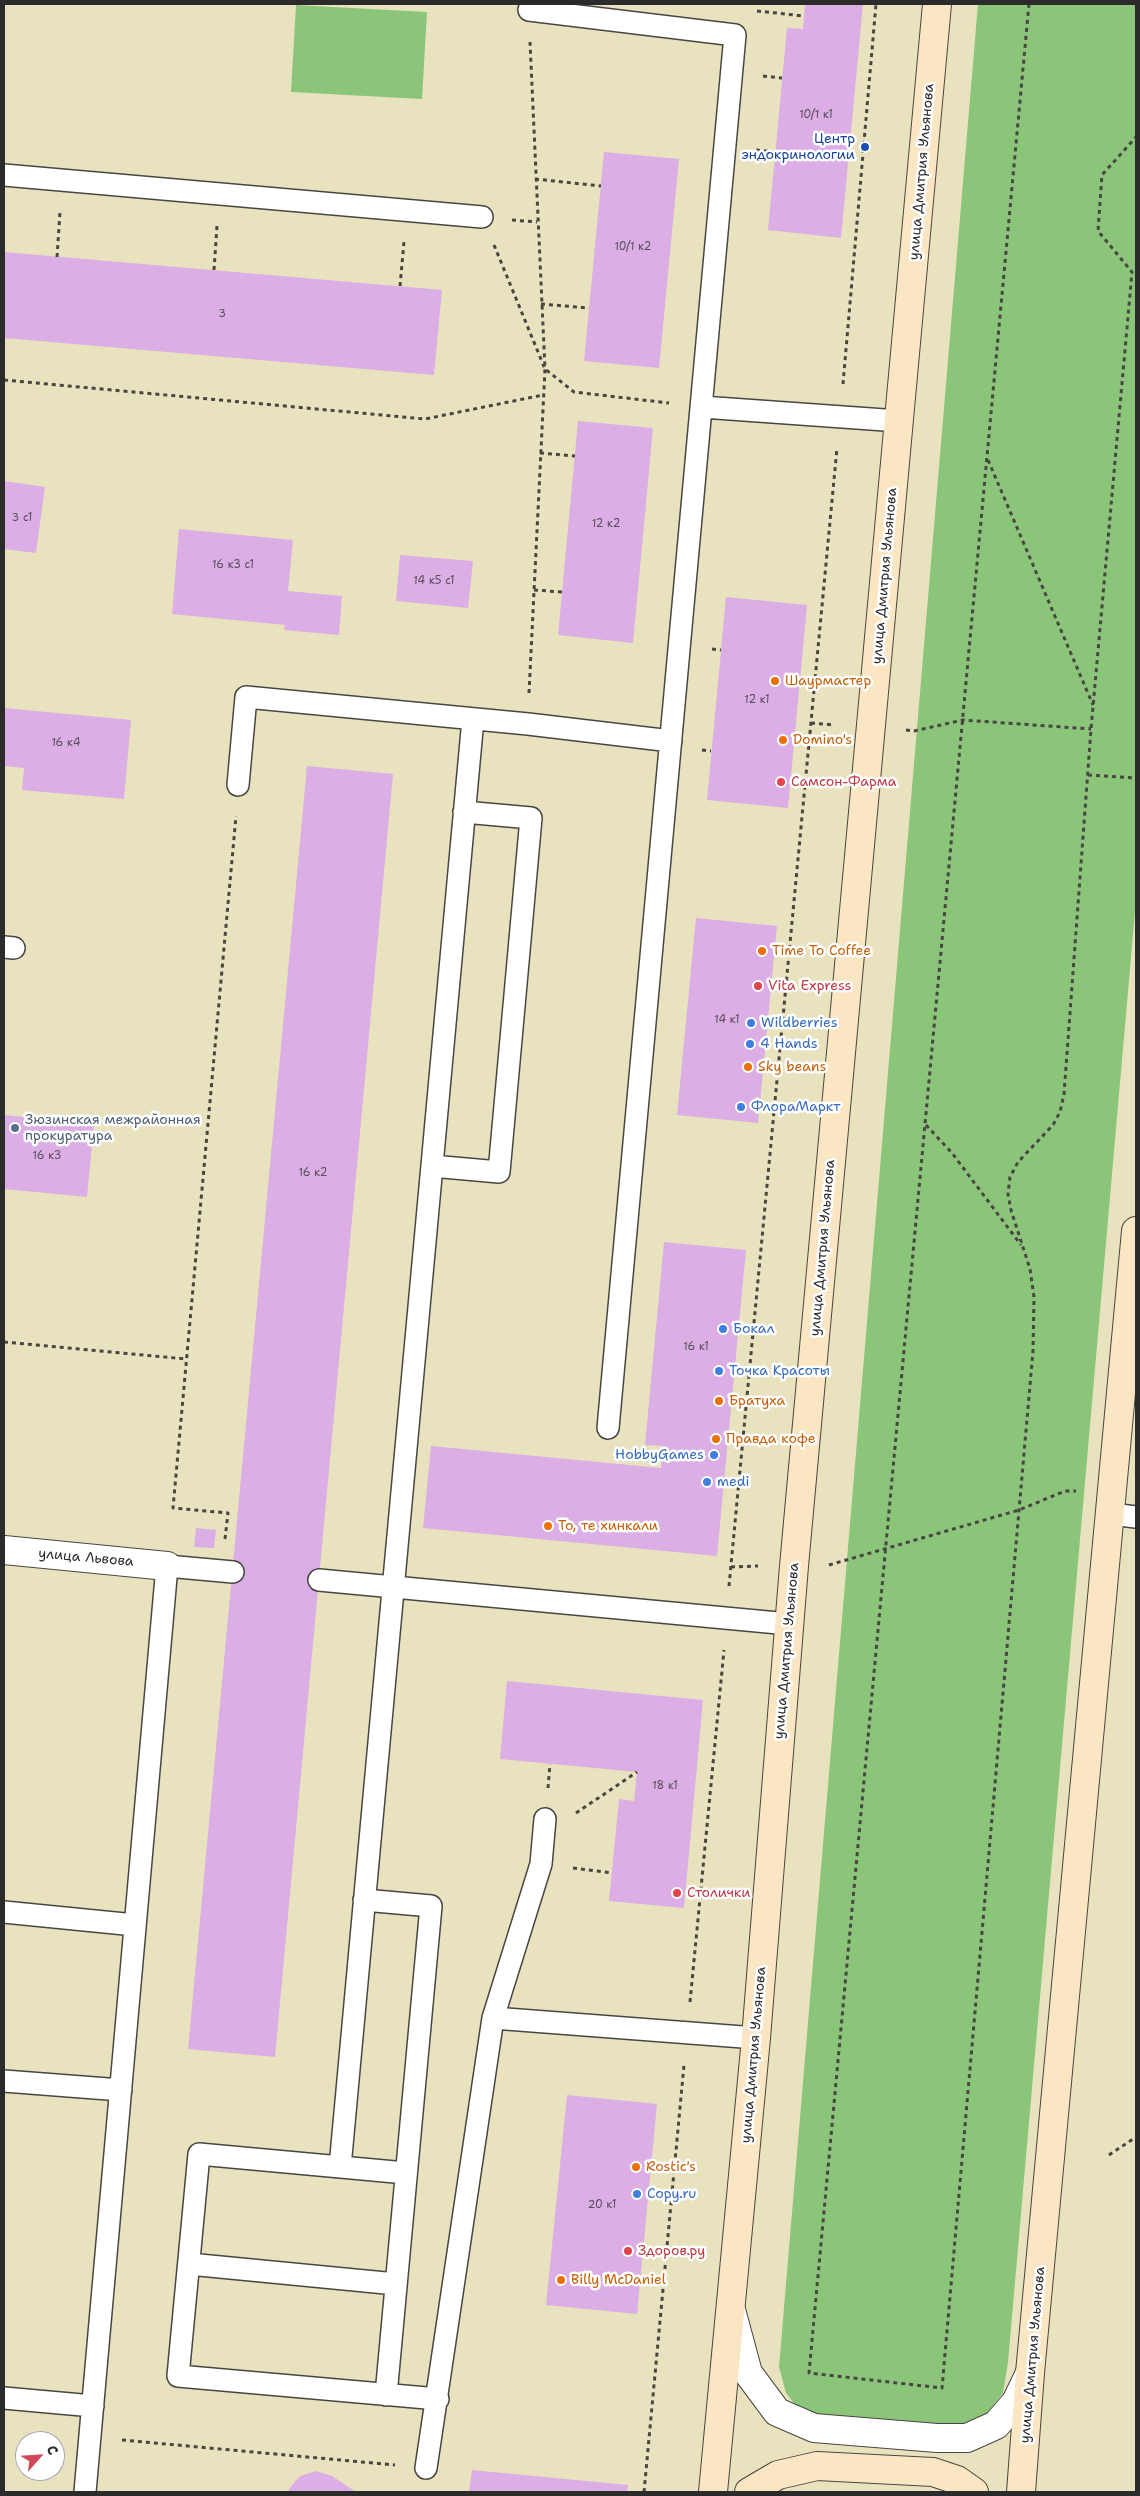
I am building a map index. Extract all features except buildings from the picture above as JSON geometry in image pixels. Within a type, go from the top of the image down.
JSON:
[{"type":"main road","name":"улица Дмитрия Ульянова","points":[[713,2492],[756,2038],[794,1566],[937,4]]},
{"type":"main road","name":"улица Дмитрия Ульянова","points":[[1021,2492],[1030,2373],[1120,1509],[1136,1231]]},
{"type":"main road","points":[[749,2492],[778,2475],[817,2466],[934,2472],[957,2480],[974,2492]]},
{"type":"street","name":"улица Львова","points":[[4,1550],[167,1566]]},
{"type":"street","points":[[730,2308],[748,2373],[777,2412],[814,2428],[937,2438],[967,2438],[996,2425],[1016,2402],[1030,2373]]},
{"type":"lane","points":[[529,10],[735,35],[608,1428]]},
{"type":"lane","points":[[4,175],[482,217]]},
{"type":"lane","points":[[702,407],[899,421]]},
{"type":"lane","points":[[238,785],[246,698],[528,724],[671,741]]},
{"type":"lane","points":[[340,2167],[473,719]]},
{"type":"lane","points":[[432,1166],[499,1172],[531,818],[464,812]]},
{"type":"lane","points":[[85,2492],[167,1566],[228,1571]]},
{"type":"lane","points":[[319,1580],[789,1624]]},
{"type":"lane","points":[[426,2468],[438,2399],[493,2018],[541,1864],[545,1819]]},
{"type":"lane","points":[[364,1900],[430,1906],[386,2396]]},
{"type":"lane","points":[[4,1912],[135,1925]]},
{"type":"lane","points":[[493,2018],[756,2038]]},
{"type":"lane","points":[[4,2081],[121,2090]]},
{"type":"lane","points":[[406,2173],[199,2154],[178,2376],[386,2396],[438,2399]]},
{"type":"lane","points":[[189,2264],[396,2284]]},
{"type":"lane","points":[[4,2398],[93,2406]]},
{"type":"path","points":[[644,2492],[840,416],[876,4]]},
{"type":"path","points":[[1029,4],[809,2373],[942,2388],[1033,1351],[1034,1297],[1030,1268],[1010,1210],[1008,1194],[1010,1177],[1018,1162],[1053,1125],[1060,1112],[1064,1094],[1091,729],[1132,272],[1098,231],[1102,175],[1136,137]]},
{"type":"path","points":[[528,724],[545,369],[535,180],[529,10]]},
{"type":"path","points":[[56,257],[63,180]]},
{"type":"path","points":[[535,180],[601,186]]},
{"type":"path","points":[[214,270],[220,194]]},
{"type":"path","points":[[400,286],[406,210]]},
{"type":"path","points":[[482,217],[545,369],[574,392],[702,407]]},
{"type":"path","points":[[541,304],[589,308]]},
{"type":"path","points":[[4,380],[425,419],[543,396]]},
{"type":"path","points":[[540,453],[575,456]]},
{"type":"path","points":[[987,458],[1094,705]]},
{"type":"path","points":[[534,590],[562,592]]},
{"type":"path","points":[[811,723],[914,731],[963,720],[1091,729]]},
{"type":"path","points":[[1088,775],[1136,778]]},
{"type":"path","points":[[228,1571],[228,1513],[173,1508],[238,785]]},
{"type":"path","points":[[926,1125],[952,1153],[1023,1248]]},
{"type":"path","points":[[4,1342],[186,1359]]},
{"type":"path","points":[[731,1567],[836,1565],[1019,1510],[1065,1491],[1120,1509]]},
{"type":"path","points":[[545,1819],[565,1820],[637,1772]]},
{"type":"path","points":[[541,1864],[612,1873]]},
{"type":"path","points":[[1110,2155],[1136,2137]]},
{"type":"path","points":[[89,2438],[426,2468]]},
{"type":"green space","points":[[978,4],[1136,4],[1136,900],[1008,2362],[1003,2393],[987,2413],[964,2426],[877,2423],[800,2411],[786,2393],[779,2367]]},
{"type":"green space","points":[[296,5],[427,12],[422,99],[291,92]]},
{"type":"place","name":"Центр эндокринологии","points":[[865,147]]},
{"type":"place","name":"Шаурмастер","points":[[775,681]]},
{"type":"place","name":"Domino's","points":[[783,740]]},
{"type":"place","name":"Самсон-Фарма","points":[[781,782]]},
{"type":"place","name":"Time To Coffee","points":[[762,951]]},
{"type":"place","name":"Vita Express","points":[[758,986]]},
{"type":"place","name":"Wildberries","points":[[751,1023]]},
{"type":"place","name":"4 Hands","points":[[750,1044]]},
{"type":"place","name":"Sky beans","points":[[748,1067]]},
{"type":"place","name":"ФлораМаркт","points":[[741,1107]]},
{"type":"place","name":"Зюзинская межрайонная прокуратура","points":[[15,1128]]},
{"type":"place","name":"Бокал","points":[[723,1329]]},
{"type":"place","name":"Точка Красоты","points":[[719,1371]]},
{"type":"place","name":"Братуха","points":[[719,1401]]},
{"type":"place","name":"Правда кофе","points":[[716,1439]]},
{"type":"place","name":"HobbyGames","points":[[714,1455]]},
{"type":"place","name":"medi","points":[[707,1482]]},
{"type":"place","name":"То, те хинкали","points":[[548,1526]]},
{"type":"place","name":"Столички","points":[[677,1893]]},
{"type":"place","name":"Rostic's","points":[[636,2167]]},
{"type":"place","name":"Copy.ru","points":[[637,2194]]},
{"type":"place","name":"Здоров.ру","points":[[628,2251]]},
{"type":"place","name":"Billy McDaniel","points":[[561,2280]]}]
